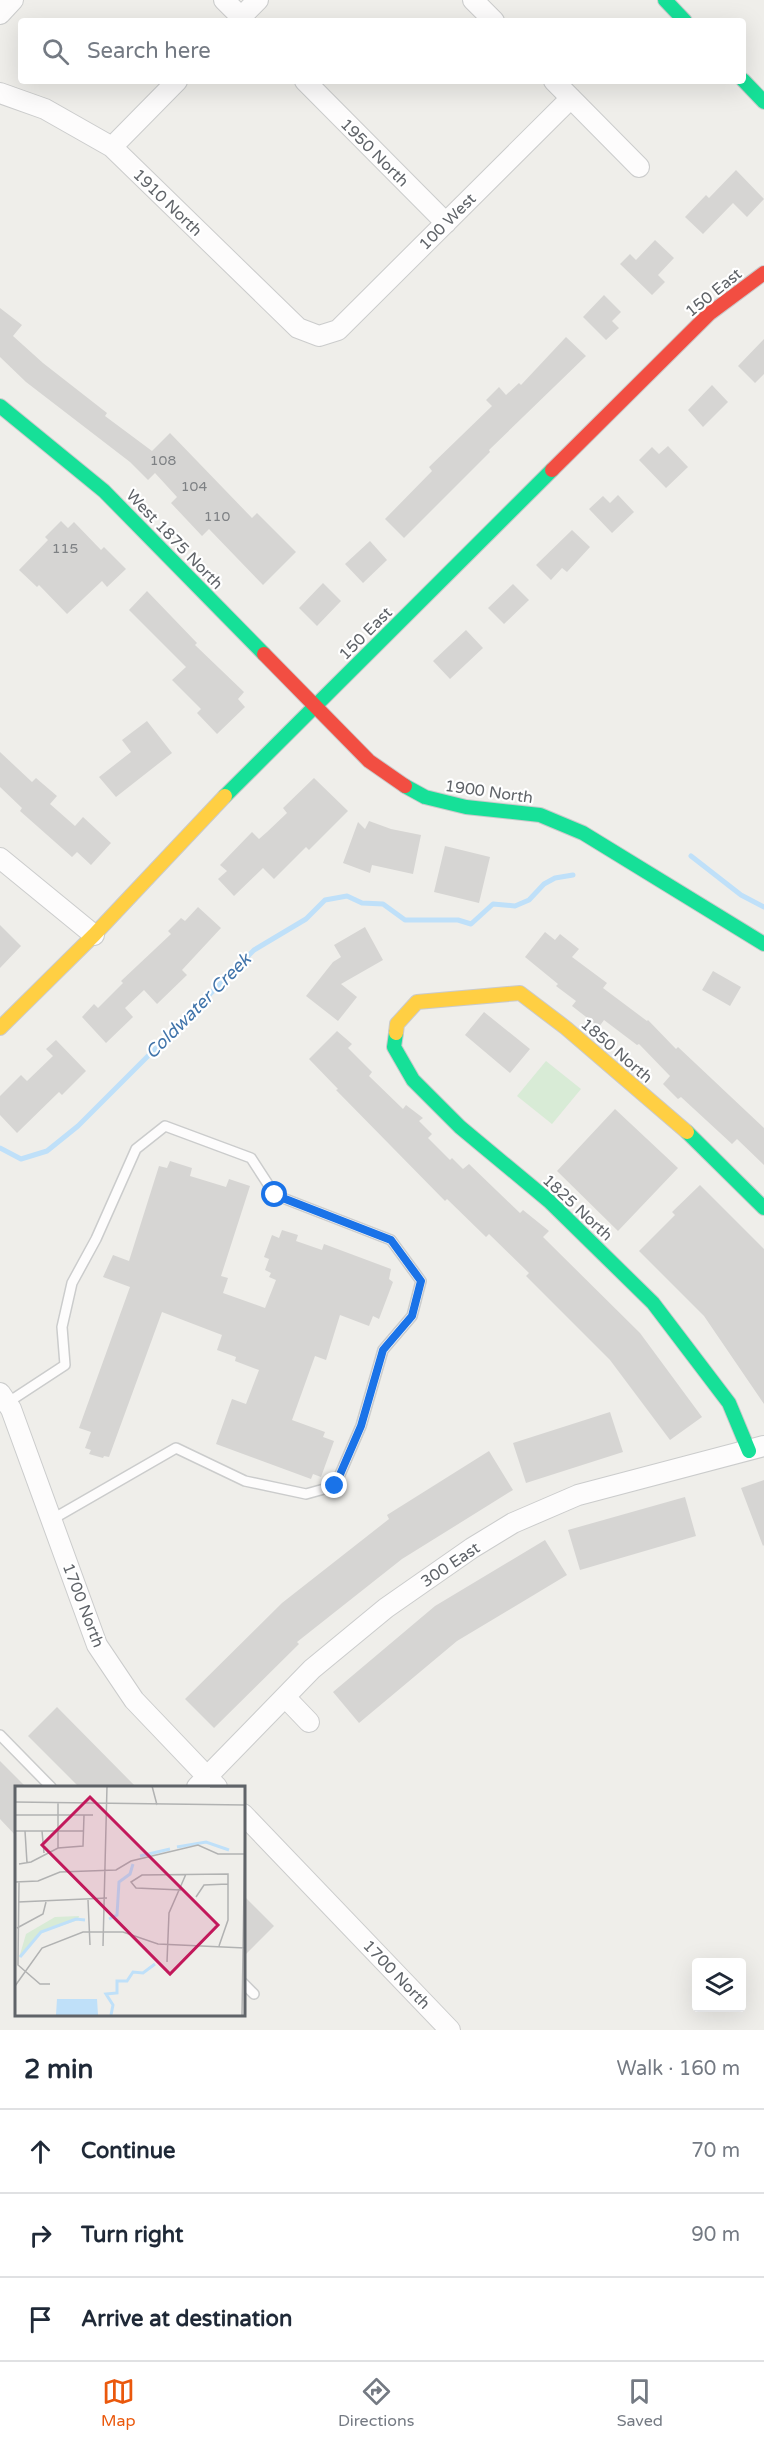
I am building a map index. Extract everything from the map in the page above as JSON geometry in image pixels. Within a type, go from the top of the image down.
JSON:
[{"type":"street","points":[[0,14],[13,0]]},
{"type":"street","points":[[224,0],[239,18]]},
{"type":"street","points":[[243,18],[258,0]]},
{"type":"street","points":[[473,0],[491,18]]},
{"type":"street","points":[[665,0],[682,18]]},
{"type":"street","points":[[746,83],[764,102]]},
{"type":"street","points":[[112,147],[174,84]]},
{"type":"street","name":"1950 North","points":[[308,84],[446,223]]},
{"type":"street","points":[[557,84],[639,167]]},
{"type":"street","name":"1910 North","points":[[0,93],[45,109],[112,147],[298,328],[319,336]]},
{"type":"street","name":"100 West","points":[[319,336],[338,330],[571,98]]},
{"type":"street","name":"150 East","points":[[0,1028],[94,935],[191,830],[710,314],[764,273]]},
{"type":"street","name":"West 1875 North","points":[[0,406],[104,491],[315,707]]},
{"type":"street","name":"1900 North","points":[[315,707],[369,761],[398,782],[425,797],[466,807],[540,815],[583,833],[764,944]]},
{"type":"street","points":[[0,858],[94,935]]},
{"type":"street","name":"1850 North","points":[[417,1002],[520,993],[566,1028],[691,1135],[764,1208]]},
{"type":"street","name":"1825 North","points":[[417,1002],[397,1024],[394,1047],[413,1080],[460,1127],[549,1200],[653,1303],[729,1403],[757,1448]]},
{"type":"street","name":"1700 North","points":[[3,1398],[97,1645],[134,1700],[207,1784]]},
{"type":"street","name":"300 East","points":[[207,1784],[312,1669],[386,1608],[472,1548],[513,1523],[578,1495],[757,1448]]},
{"type":"street","points":[[285,1698],[309,1722]]},
{"type":"street","name":"1700 North","points":[[244,1815],[450,2030]]},
{"type":"lane","points":[[3,1398],[65,1365],[62,1327],[72,1283],[96,1239],[136,1149],[165,1126],[250,1158],[275,1195],[391,1240],[421,1281],[412,1316],[383,1350],[361,1426],[335,1486],[306,1494],[245,1481],[176,1449],[51,1520]]},
{"type":"lane","points":[[0,1735],[50,1786]]},
{"type":"lane","points":[[244,1984],[254,1994]]},
{"type":"green space","points":[[546,1061],[581,1089],[552,1124],[517,1096]]},
{"type":"building","points":[[736,170],[764,199],[747,217],[733,203],[703,234],[685,217],[706,195],[709,198]]},
{"type":"building","points":[[655,240],[674,258],[658,275],[665,282],[652,295],[620,264],[630,254],[636,260]]},
{"type":"building","points":[[604,295],[621,312],[612,321],[619,328],[606,340],[583,317]]},
{"type":"building","points":[[0,308],[22,325],[13,336],[43,363],[107,413],[105,416],[152,451],[170,433],[252,518],[257,513],[296,552],[263,585],[209,529],[202,536],[171,503],[177,497],[155,473],[148,480],[130,462],[26,382],[0,357]]},
{"type":"building","points":[[566,337],[586,356],[489,450],[490,452],[404,538],[385,519],[432,471],[429,467],[492,406],[486,400],[499,387],[506,395],[519,383],[521,385]]},
{"type":"building","points":[[764,339],[764,374],[755,383],[738,366]]},
{"type":"building","points":[[712,385],[728,402],[703,427],[688,410]]},
{"type":"building","points":[[668,446],[688,467],[666,488],[639,460],[652,447],[659,454]]},
{"type":"building","points":[[618,495],[634,512],[612,533],[589,509],[603,496],[610,503]]},
{"type":"building","points":[[61,521],[68,528],[74,522],[101,550],[104,547],[126,569],[107,587],[102,581],[67,614],[39,585],[37,587],[19,570],[48,540],[45,537]]},
{"type":"building","points":[[572,530],[590,547],[567,572],[562,568],[551,580],[536,565]]},
{"type":"building","points":[[370,541],[387,560],[363,583],[345,564]]},
{"type":"building","points":[[323,583],[341,601],[317,626],[299,608]]},
{"type":"building","points":[[513,584],[529,600],[504,624],[488,608]]},
{"type":"building","points":[[147,591],[197,643],[195,645],[244,692],[238,699],[245,707],[217,734],[197,713],[201,709],[172,680],[186,667],[129,610]]},
{"type":"building","points":[[466,630],[483,648],[450,679],[433,661]]},
{"type":"building","points":[[147,721],[172,753],[116,797],[99,777],[131,752],[122,740]]},
{"type":"building","points":[[0,752],[32,782],[36,778],[57,796],[50,804],[75,826],[83,817],[111,843],[91,865],[77,852],[72,857],[20,811],[22,808],[0,787]]},
{"type":"building","points":[[314,778],[348,811],[309,850],[306,847],[274,879],[263,868],[234,896],[218,879],[227,871],[220,865],[252,832],[259,839],[267,832],[287,813],[283,808]]},
{"type":"building","points":[[369,821],[391,829],[421,835],[413,874],[372,865],[370,873],[343,863],[358,822],[365,829]]},
{"type":"building","points":[[445,846],[490,857],[479,903],[434,892]]},
{"type":"building","points":[[198,907],[221,928],[182,970],[187,975],[157,1004],[144,990],[125,1008],[133,1017],[106,1043],[82,1017],[94,1004],[98,1008],[123,983],[121,981],[171,934],[168,931],[181,918],[185,921]]},
{"type":"building","points":[[0,925],[21,946],[0,968]]},
{"type":"building","points":[[365,927],[383,960],[341,984],[357,997],[338,1021],[306,996],[333,962],[341,957],[334,945]]},
{"type":"building","points":[[545,932],[555,940],[560,934],[579,949],[572,957],[607,983],[603,988],[648,1020],[676,1049],[678,1047],[764,1128],[764,1165],[737,1139],[732,1144],[681,1097],[678,1099],[663,1084],[670,1076],[639,1044],[637,1045],[604,1020],[599,1027],[572,1006],[576,1001],[525,957]]},
{"type":"building","points":[[713,971],[741,987],[730,1006],[702,990]]},
{"type":"building","points":[[484,1012],[530,1049],[510,1073],[465,1035]]},
{"type":"building","points":[[337,1031],[352,1044],[348,1048],[372,1072],[369,1076],[403,1109],[406,1105],[423,1118],[419,1121],[432,1134],[428,1138],[450,1160],[452,1158],[463,1169],[469,1164],[520,1213],[523,1210],[549,1231],[543,1237],[640,1333],[702,1417],[670,1440],[610,1360],[526,1276],[529,1273],[489,1234],[486,1237],[447,1199],[445,1201],[336,1090],[338,1089],[309,1059]]},
{"type":"building","points":[[56,1040],[86,1071],[62,1095],[59,1092],[17,1133],[0,1115],[0,1096],[21,1075],[27,1081],[53,1056],[46,1049]]},
{"type":"building","points":[[615,1109],[678,1168],[618,1231],[557,1171]]},
{"type":"building","points":[[170,1161],[192,1168],[190,1176],[226,1187],[229,1179],[250,1186],[221,1276],[228,1278],[223,1293],[265,1308],[276,1280],[269,1277],[271,1273],[265,1270],[269,1259],[264,1257],[272,1235],[279,1238],[282,1230],[298,1235],[296,1241],[322,1250],[324,1244],[391,1269],[389,1279],[393,1282],[379,1319],[373,1316],[369,1326],[340,1315],[326,1360],[315,1356],[292,1420],[325,1432],[323,1437],[334,1441],[321,1477],[313,1474],[311,1479],[216,1444],[232,1399],[246,1404],[259,1370],[235,1361],[236,1357],[217,1350],[222,1335],[162,1312],[109,1457],[104,1456],[103,1458],[89,1454],[91,1450],[85,1448],[91,1432],[79,1428],[130,1287],[103,1277],[113,1255],[129,1261],[159,1166],[167,1168]]},
{"type":"building","points":[[700,1185],[764,1249],[764,1404],[704,1316],[639,1251],[675,1215],[672,1212]]},
{"type":"building","points":[[610,1412],[623,1452],[526,1483],[513,1443]]},
{"type":"building","points":[[489,1451],[513,1490],[402,1559],[297,1642],[299,1644],[214,1728],[185,1699],[282,1603],[389,1519],[387,1515]]},
{"type":"building","points":[[764,1480],[764,1545],[763,1546],[741,1488]]},
{"type":"building","points":[[685,1497],[696,1536],[580,1570],[568,1530]]},
{"type":"building","points":[[545,1540],[567,1575],[457,1641],[359,1723],[333,1692],[435,1606]]},
{"type":"building","points":[[57,1707],[135,1786],[78,1786],[28,1736]]},
{"type":"building","points":[[0,1761],[25,1786],[15,1786],[15,1835],[0,1819]]},
{"type":"building","points":[[244,1896],[274,1926],[244,1956]]},
{"type":"waterway","name":"Coldwater Creek","points":[[691,856],[741,895],[764,907]]},
{"type":"waterway","name":"Coldwater Creek","points":[[0,1148],[21,1159],[47,1151],[78,1126],[254,950],[306,919],[325,900],[347,896],[362,903],[383,904],[405,920],[458,920],[471,924],[493,904],[515,906],[529,900],[544,884],[555,878],[573,875]]},
{"type":"traffic: fast","points":[[665,0],[682,18]]},
{"type":"traffic: fast","points":[[746,83],[764,102]]},
{"type":"traffic: fast","points":[[0,406],[104,491],[264,654]]},
{"type":"traffic: fast","points":[[225,796],[552,470]]},
{"type":"traffic: fast","points":[[405,786],[425,797],[466,807],[540,815],[583,833],[764,944]]},
{"type":"traffic: fast","points":[[396,1033],[394,1047],[413,1080],[460,1127],[549,1201],[653,1303],[729,1403],[749,1451]]},
{"type":"traffic: fast","points":[[687,1132],[764,1208]]},
{"type":"traffic: slow","points":[[0,1028],[94,935],[225,796]]},
{"type":"traffic: slow","points":[[396,1033],[397,1024],[417,1002],[520,993],[566,1028],[687,1132]]},
{"type":"traffic: jam","points":[[552,470],[709,314],[764,273]]},
{"type":"traffic: jam","points":[[264,654],[369,761],[405,786]]},
{"type":"route","points":[[275,1195],[391,1240],[421,1281],[412,1316],[383,1350],[361,1426],[335,1486]]}]
